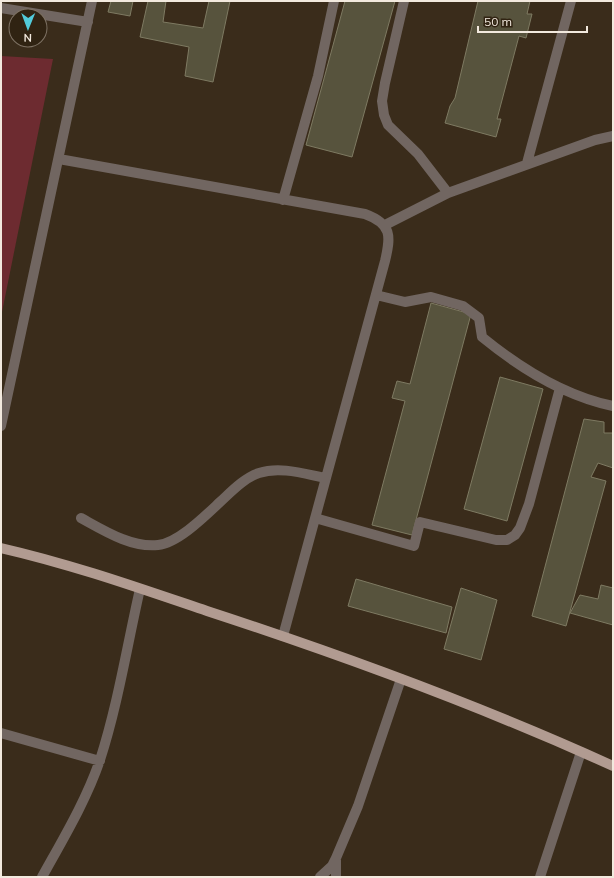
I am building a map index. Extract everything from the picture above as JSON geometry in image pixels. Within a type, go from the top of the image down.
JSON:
[{"type":"main road","points":[[1,548],[76,568],[283,636],[527,727],[613,766]]},
{"type":"street","points":[[1,426],[92,1]]},
{"type":"street","points":[[283,200],[318,76],[334,1]]},
{"type":"street","points":[[404,1],[385,83],[382,101],[384,115],[388,125],[418,154],[448,193]]},
{"type":"street","points":[[527,163],[571,1]]},
{"type":"street","points":[[1,8],[88,22]]},
{"type":"street","points":[[385,225],[448,193],[527,163],[595,140],[613,136]]},
{"type":"street","points":[[59,159],[365,214],[376,218],[385,225],[388,234],[388,246],[376,295],[283,636]]},
{"type":"street","points":[[376,295],[405,302],[431,297],[463,306],[479,318],[482,337],[502,354],[530,372],[560,388],[576,395],[613,406]]},
{"type":"street","points":[[315,518],[414,546],[420,522],[484,539],[507,540],[515,535],[520,528],[529,504],[560,388]]},
{"type":"street","points":[[81,518],[128,541],[143,545],[159,545],[185,532],[245,481],[259,473],[273,471],[292,472],[326,478]]},
{"type":"street","points":[[42,877],[85,797],[100,761],[140,588]]},
{"type":"street","points":[[320,877],[332,866],[358,806],[401,679]]},
{"type":"street","points":[[1,734],[100,761]]},
{"type":"street","points":[[540,877],[581,752]]},
{"type":"street","points":[[336,858],[336,877]]},
{"type":"shaded area","points":[[1,56],[53,59],[1,317]]},
{"type":"building","points":[[111,1],[133,1],[130,16],[108,12]]},
{"type":"building","points":[[148,1],[166,1],[163,22],[203,28],[209,1],[230,1],[213,82],[185,76],[189,47],[140,37]]},
{"type":"building","points":[[345,1],[395,1],[352,157],[306,145]]},
{"type":"building","points":[[478,1],[530,1],[527,14],[532,14],[526,38],[519,36],[497,119],[501,119],[496,137],[445,123],[450,106],[455,98]]},
{"type":"building","points":[[431,303],[471,314],[412,535],[372,525],[405,401],[392,398],[397,381],[410,384]]},
{"type":"building","points":[[500,377],[543,389],[507,521],[464,509]]},
{"type":"building","points":[[584,419],[604,422],[604,433],[613,433],[613,468],[598,463],[591,477],[606,481],[566,626],[532,616]]},
{"type":"building","points":[[356,579],[452,607],[446,633],[348,606]]},
{"type":"building","points":[[601,585],[613,588],[613,625],[570,613],[580,595],[598,599]]},
{"type":"building","points":[[461,588],[497,600],[481,660],[444,649]]}]
